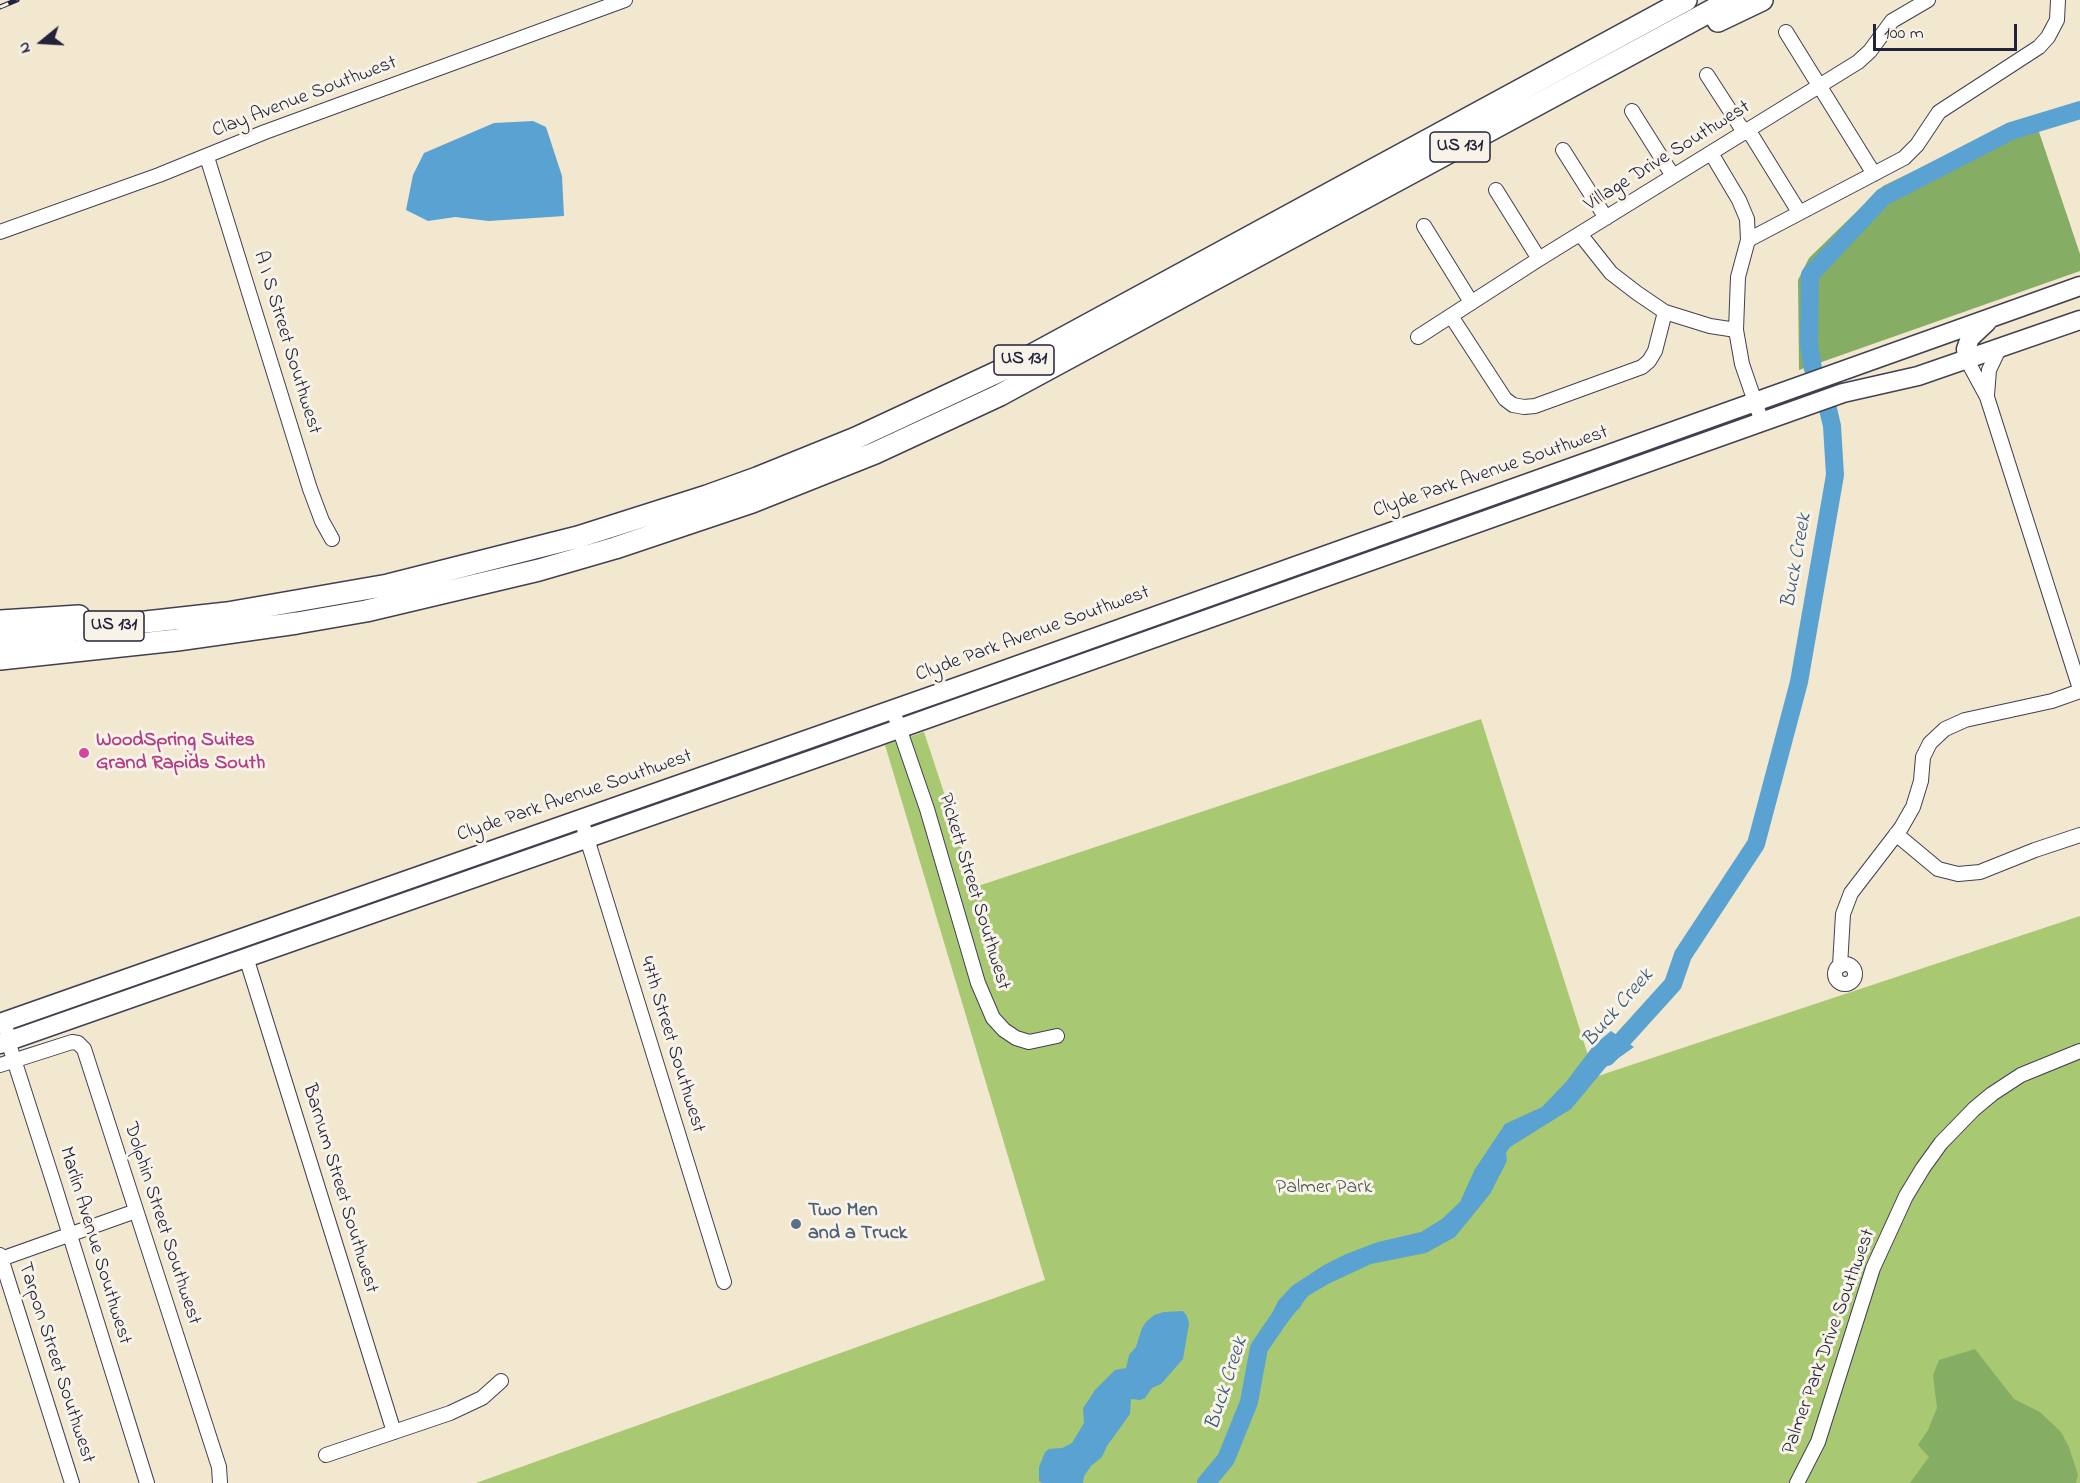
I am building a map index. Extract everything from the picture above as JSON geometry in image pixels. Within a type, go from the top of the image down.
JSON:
[{"type":"highway","name":"US 131","points":[[0,659],[177,640],[297,623],[435,596],[615,548],[752,502],[875,453],[1000,395],[1731,0]]},
{"type":"highway","points":[[1559,94],[1762,0]]},
{"type":"highway","name":"US 131","points":[[0,638],[227,613],[407,581],[578,537],[707,496],[856,438],[933,404],[1029,357],[1681,2]]},
{"type":"highway","points":[[0,621],[78,616],[227,613]]},
{"type":"highway","points":[[0,673],[157,649],[297,623]]},
{"type":"main road","name":"Clyde Park Avenue Southwest","points":[[3,1022],[893,709],[2080,286]]},
{"type":"main road","points":[[1967,360],[1966,349],[1970,338],[1993,316]]},
{"type":"main road","name":"Clyde Park Avenue Southwest","points":[[4,1043],[992,696],[1843,393],[1908,380],[2080,320]]},
{"type":"main road","points":[[1486,498],[1492,517]]},
{"type":"main road","points":[[1238,586],[1245,605]]},
{"type":"main road","points":[[986,676],[992,696]]},
{"type":"main road","points":[[370,915],[366,910],[369,901],[404,881]]},
{"type":"street","name":"Clay Avenue Southwest","points":[[0,232],[625,0]]},
{"type":"street","name":"Village Drive Southwest","points":[[1418,337],[1539,259],[1819,86],[1864,56],[1892,21],[1928,0]]},
{"type":"street","points":[[1748,240],[1907,155],[1944,108],[2039,48],[2048,38],[2057,20],[2058,0]]},
{"type":"street","points":[[1786,32],[1874,174]]},
{"type":"street","points":[[1707,75],[1740,126],[1752,136],[1799,212]]},
{"type":"street","points":[[1632,111],[1673,176]]},
{"type":"street","points":[[1563,150],[1606,218]]},
{"type":"street","points":[[1711,153],[1743,207],[1748,225],[1748,240],[1738,277],[1736,330],[1742,364],[1762,422]]},
{"type":"street","name":"A I S Street Southwest","points":[[207,157],[310,489],[322,521],[332,539]]},
{"type":"street","points":[[1496,190],[1539,259]]},
{"type":"street","points":[[1424,226],[1471,302]]},
{"type":"street","points":[[1580,234],[1611,273],[1665,312],[1710,327],[1736,330]]},
{"type":"street","points":[[1451,316],[1505,399],[1513,405],[1524,407],[1534,406],[1642,367],[1655,351],[1665,312]]},
{"type":"street","points":[[1987,397],[1989,370],[2000,349]]},
{"type":"street","points":[[1840,966],[1843,914],[1851,893],[1896,834],[1913,807],[1921,781],[1923,757],[1930,743],[1945,729],[1965,720],[2052,701],[2080,690],[1987,397],[1967,360]]},
{"type":"street","name":"Pickett Street Southwest","points":[[893,709],[927,809],[978,983],[993,1018],[1010,1034],[1029,1042],[1057,1036]]},
{"type":"street","name":"47th Street Southwest","points":[[581,819],[724,1282]]},
{"type":"street","points":[[1896,834],[1938,869],[1958,874],[1980,872],[2080,835]]},
{"type":"street","name":"Barnum Street Southwest","points":[[246,957],[394,1432]]},
{"type":"street","name":"Marlin Avenue Southwest","points":[[3,1022],[4,1043],[14,1060],[147,1483]]},
{"type":"street","name":"Dolphin Street Southwest","points":[[14,1060],[72,1042],[78,1043],[86,1054],[219,1467],[220,1483]]},
{"type":"street","name":"Palmer Park Drive Southwest","points":[[1797,1483],[1818,1442],[1873,1268],[1906,1196],[1923,1168],[1941,1143],[1992,1094],[2021,1075],[2080,1051]]},
{"type":"street","points":[[0,1065],[14,1060]]},
{"type":"street","points":[[1,1257],[136,1211]]},
{"type":"street","name":"Tarpon Street Southwest","points":[[1,1257],[72,1483]]},
{"type":"street","points":[[326,1455],[472,1404],[488,1395],[501,1380]]},
{"type":"green space","points":[[2034,117],[2080,254],[2080,271],[1799,370],[1798,280],[1809,258],[1883,186],[1988,135]]},
{"type":"green space","name":"Palmer Park","points":[[1481,719],[1595,1077],[2080,916],[2080,1483],[476,1483],[1045,1280],[885,745],[924,732],[975,887]]},
{"type":"green space","points":[[1975,1349],[2014,1399],[2040,1412],[2061,1432],[2069,1447],[2078,1475],[2076,1483],[1910,1483],[1929,1457],[1918,1445],[1928,1430],[1937,1408],[1933,1375],[1939,1360]]},
{"type":"water","points":[[533,121],[546,127],[562,176],[564,216],[489,221],[455,217],[428,221],[406,210],[413,175],[424,153],[494,123]]},
{"type":"water","points":[[1611,1031],[1634,1047],[1606,1067],[1571,1109],[1510,1147],[1506,1153],[1507,1161],[1490,1194],[1455,1237],[1426,1253],[1371,1264],[1328,1284],[1308,1296],[1287,1323],[1272,1314],[1278,1301],[1292,1286],[1324,1265],[1378,1242],[1421,1232],[1442,1219],[1460,1202],[1475,1169],[1505,1124],[1542,1107],[1566,1082],[1594,1045]]},
{"type":"water","points":[[1183,1311],[1189,1324],[1183,1359],[1161,1384],[1152,1388],[1145,1398],[1131,1399],[1130,1414],[1107,1446],[1102,1457],[1084,1476],[1083,1483],[1042,1483],[1039,1481],[1039,1467],[1045,1452],[1072,1443],[1084,1423],[1083,1408],[1095,1390],[1115,1370],[1126,1368],[1129,1355],[1136,1347],[1146,1322],[1154,1315],[1164,1312]]},
{"type":"waterway","name":"Buck Creek","points":[[1813,369],[1809,344],[1810,275],[1883,197],[2011,131],[2080,110]]},
{"type":"waterway","name":"Buck Creek","points":[[1607,1057],[1673,984],[1683,955],[1756,844],[1799,682],[1835,475],[1832,426],[1828,409]]},
{"type":"waterway","name":"Buck Creek","points":[[1206,1483],[1226,1459],[1249,1402],[1259,1348],[1287,1307],[1293,1302]]},
{"type":"railway","points":[[0,7],[17,0]]},
{"type":"place","name":"WoodSpring Suites Grand Rapids South","points":[[84,753]]},
{"type":"place","name":"Two Men and a Truck","points":[[796,1224]]}]
